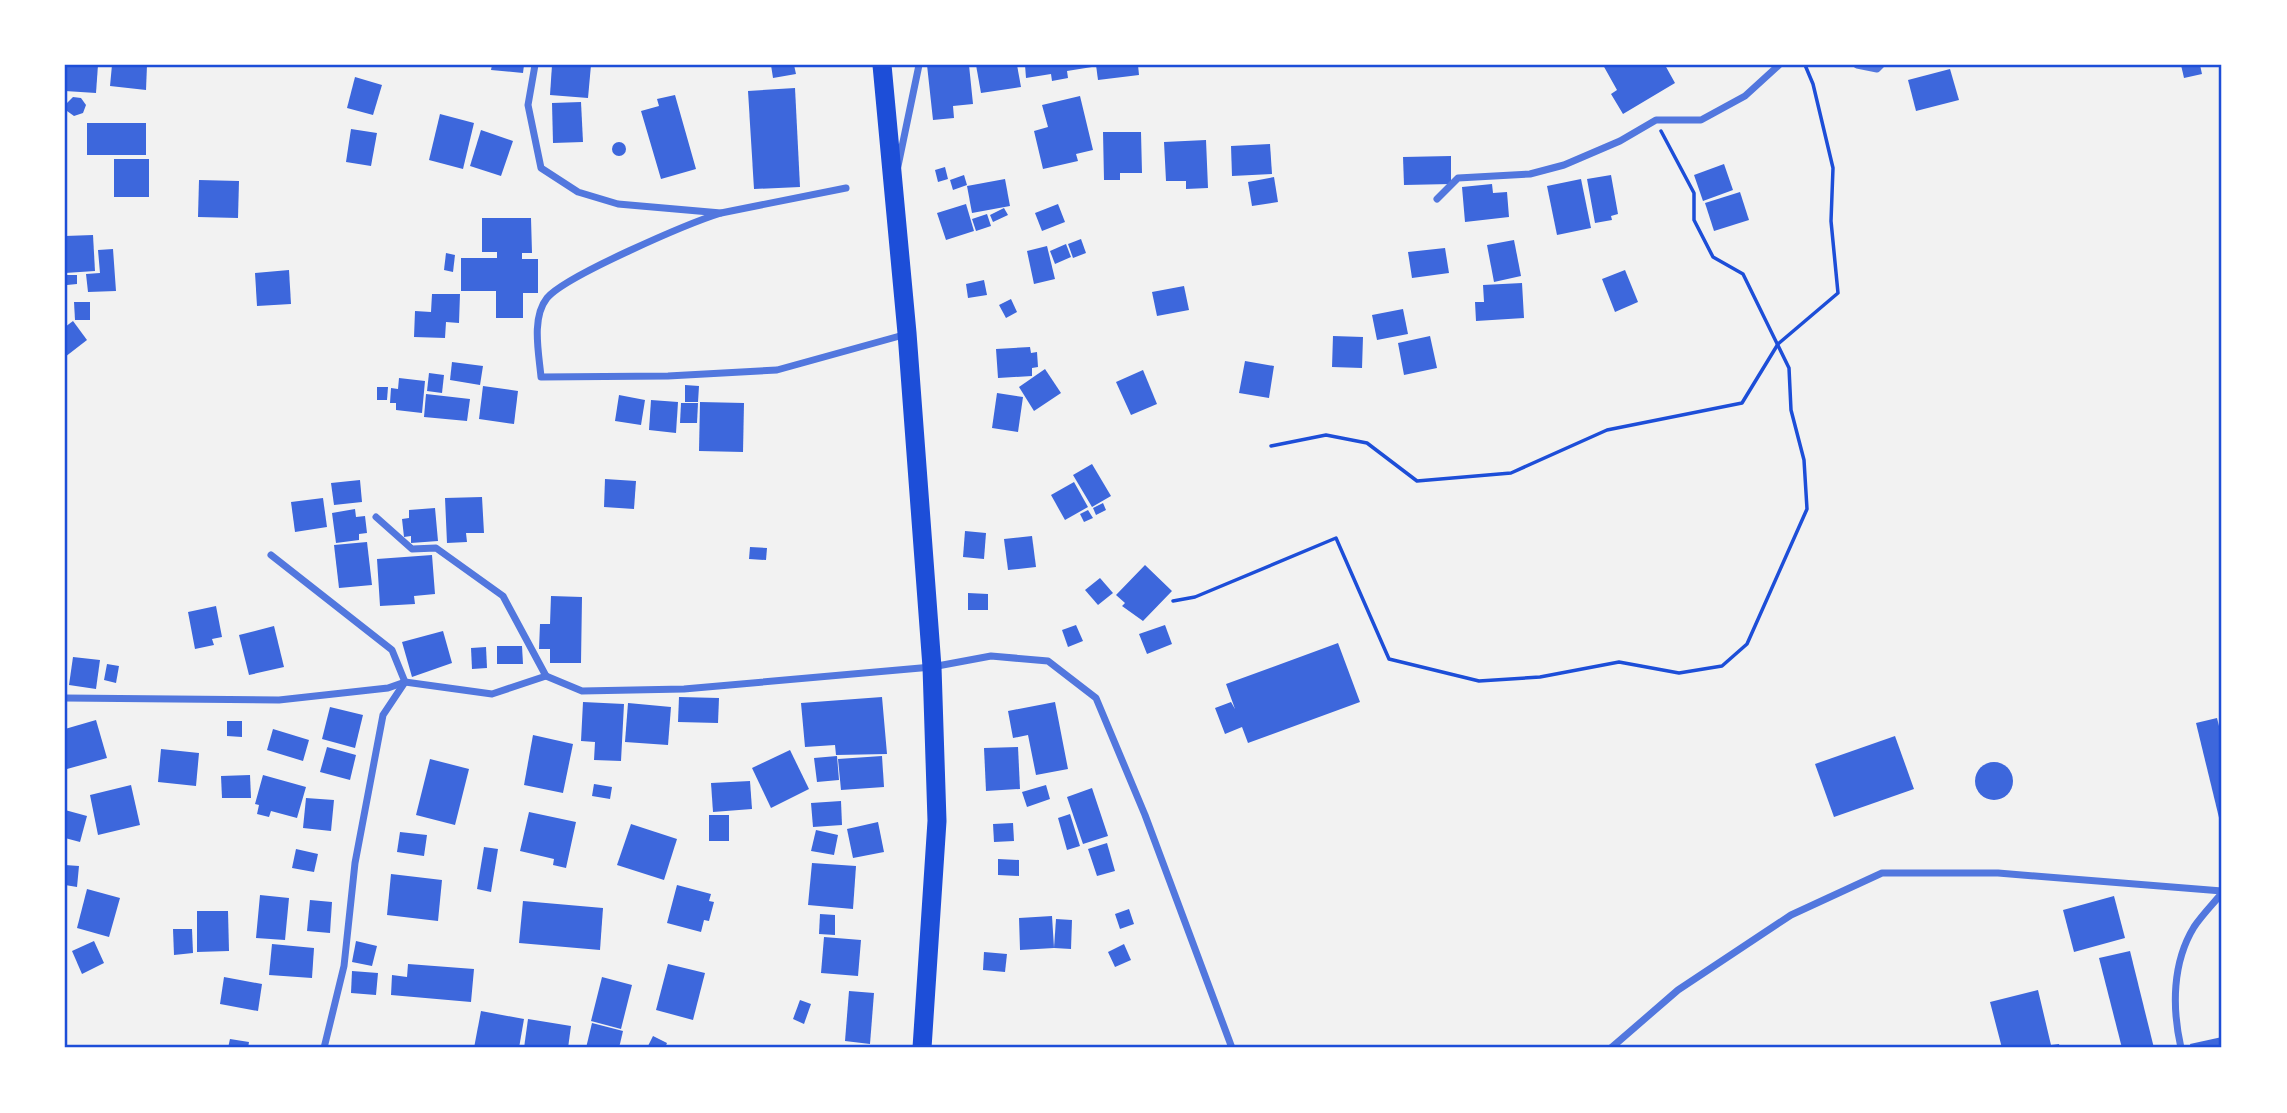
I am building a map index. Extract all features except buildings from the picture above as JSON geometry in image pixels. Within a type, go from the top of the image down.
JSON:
[{"type":"highway","points":[[882,65],[908,333],[932,667],[937,821],[922,1048]]},
{"type":"street","points":[[535,65],[528,105],[541,168],[578,192],[618,204],[721,213]]},
{"type":"street","points":[[894,190],[919,65]]},
{"type":"street","points":[[1437,199],[1458,178],[1530,174],[1564,166],[1620,141],[1656,120],[1701,120],[1745,96],[1779,65]]},
{"type":"street","points":[[1857,65],[1877,69],[1881,65]]},
{"type":"street","points":[[846,188],[721,213],[690,223],[565,284],[546,299],[537,326],[541,377],[668,376],[777,370],[908,333]]},
{"type":"street","points":[[376,517],[412,549],[436,548],[503,596],[546,676],[582,691],[684,690],[932,667],[991,656],[1048,661],[1096,698],[1144,815],[1232,1048]]},
{"type":"street","points":[[271,555],[392,650],[405,682]]},
{"type":"street","points":[[65,700],[279,700],[388,688],[405,682],[492,694],[546,676]]},
{"type":"street","points":[[324,1048],[344,966],[355,863],[383,715],[405,682]]},
{"type":"street","points":[[1611,1048],[1678,990],[1791,915],[1882,873],[1998,873],[2222,892]]},
{"type":"street","points":[[2181,1048],[2174,1001],[2182,954],[2194,926],[2222,892]]},
{"type":"path","points":[[1271,446],[1326,435],[1367,443],[1418,481],[1511,473],[1607,430],[1742,403],[1778,344],[1838,293],[1830,221],[1833,168],[1813,84],[1805,65]]},
{"type":"path","points":[[1173,601],[1195,597],[1336,538],[1389,659],[1479,681],[1540,677],[1619,662],[1679,673],[1722,666],[1747,644],[1807,509],[1804,460],[1791,410],[1789,368],[1743,274],[1713,257],[1694,220],[1695,193],[1656,120]]}]
